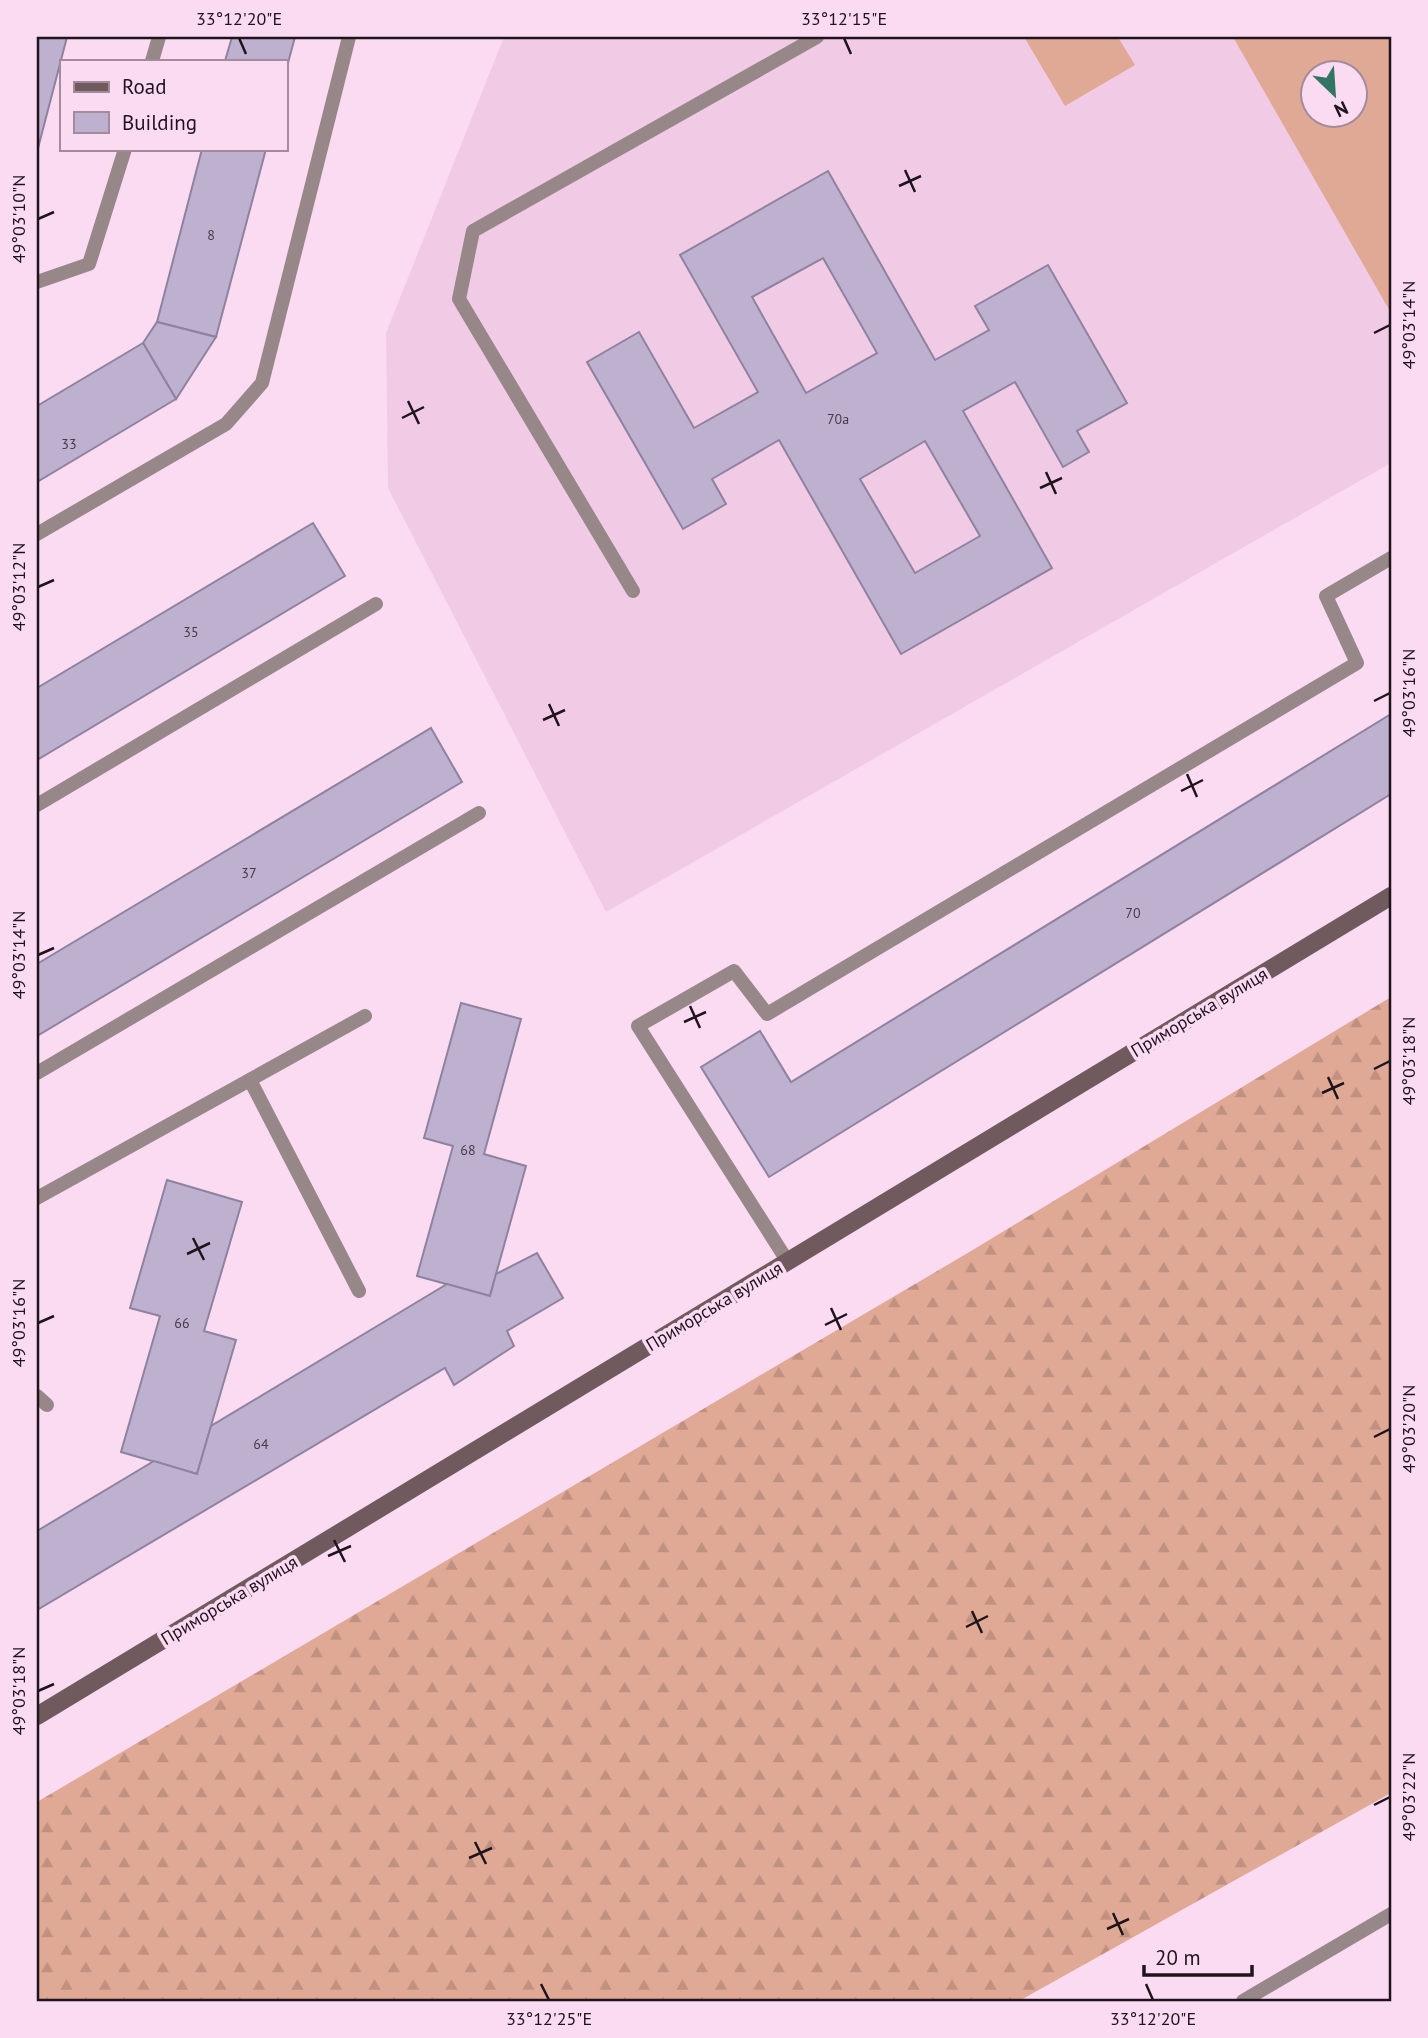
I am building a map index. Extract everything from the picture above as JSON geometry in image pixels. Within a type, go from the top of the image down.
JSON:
[{"type":"street","name":"Приморська вулиця","points":[[37,1716],[1391,896]]},
{"type":"lane","points":[[152,60],[159,37]]},
{"type":"lane","points":[[37,534],[226,424],[262,383],[349,37]]},
{"type":"lane","points":[[633,591],[459,299],[473,231],[817,37]]},
{"type":"lane","points":[[37,282],[89,264],[125,150]]},
{"type":"lane","points":[[788,1262],[638,1026],[734,971],[767,1014],[1357,663],[1326,596],[1391,558]]},
{"type":"lane","points":[[37,805],[376,604]]},
{"type":"lane","points":[[37,1073],[479,813]]},
{"type":"lane","points":[[37,1198],[365,1016]]},
{"type":"lane","points":[[250,1080],[359,1292]]},
{"type":"lane","points":[[1243,2001],[1391,1914]]},
{"type":"shaded area","points":[[504,37],[1391,37],[1391,463],[606,912],[388,488],[386,333]]},
{"type":"green space","points":[[1024,37],[1118,37],[1135,65],[1065,106]]},
{"type":"green space","points":[[1233,37],[1391,37],[1391,313]]},
{"type":"green space","points":[[1391,997],[1391,1793],[1019,2001],[37,2001],[37,1802],[971,1251]]},
{"type":"building","points":[[37,37],[67,37],[60,60],[37,152]]},
{"type":"building","points":[[232,37],[295,37],[287,67],[287,60],[225,60]]},
{"type":"building","points":[[202,150],[266,150],[216,337],[157,322]]},
{"type":"building","points":[[828,171],[935,360],[989,330],[975,306],[1048,265],[1127,403],[1077,431],[1089,452],[1063,467],[1015,382],[963,411],[1052,568],[901,654],[779,440],[712,479],[726,504],[683,529],[587,362],[639,332],[694,428],[758,392],[680,255]],"holes":[[[823,258],[877,353],[806,393],[752,297]],[[925,441],[980,536],[915,573],[860,479]]]},
{"type":"building","points":[[157,322],[216,337],[176,399],[143,343]]},
{"type":"building","points":[[143,343],[176,399],[37,482],[37,406]]},
{"type":"building","points":[[313,523],[345,576],[37,760],[37,688]]},
{"type":"building","points":[[1391,714],[1391,794],[769,1177],[701,1067],[760,1031],[791,1082]]},
{"type":"building","points":[[431,728],[462,782],[37,1036],[37,964]]},
{"type":"building","points":[[461,1003],[521,1019],[484,1154],[526,1166],[490,1296],[417,1276],[453,1146],[424,1138]]},
{"type":"building","points":[[167,1180],[242,1202],[204,1331],[236,1340],[197,1474],[121,1452],[160,1316],[130,1308]]},
{"type":"building","points":[[537,1253],[563,1298],[507,1331],[514,1346],[454,1385],[445,1368],[37,1610],[37,1531],[154,1461],[197,1474],[211,1426],[447,1284],[490,1296],[496,1274]]}]
